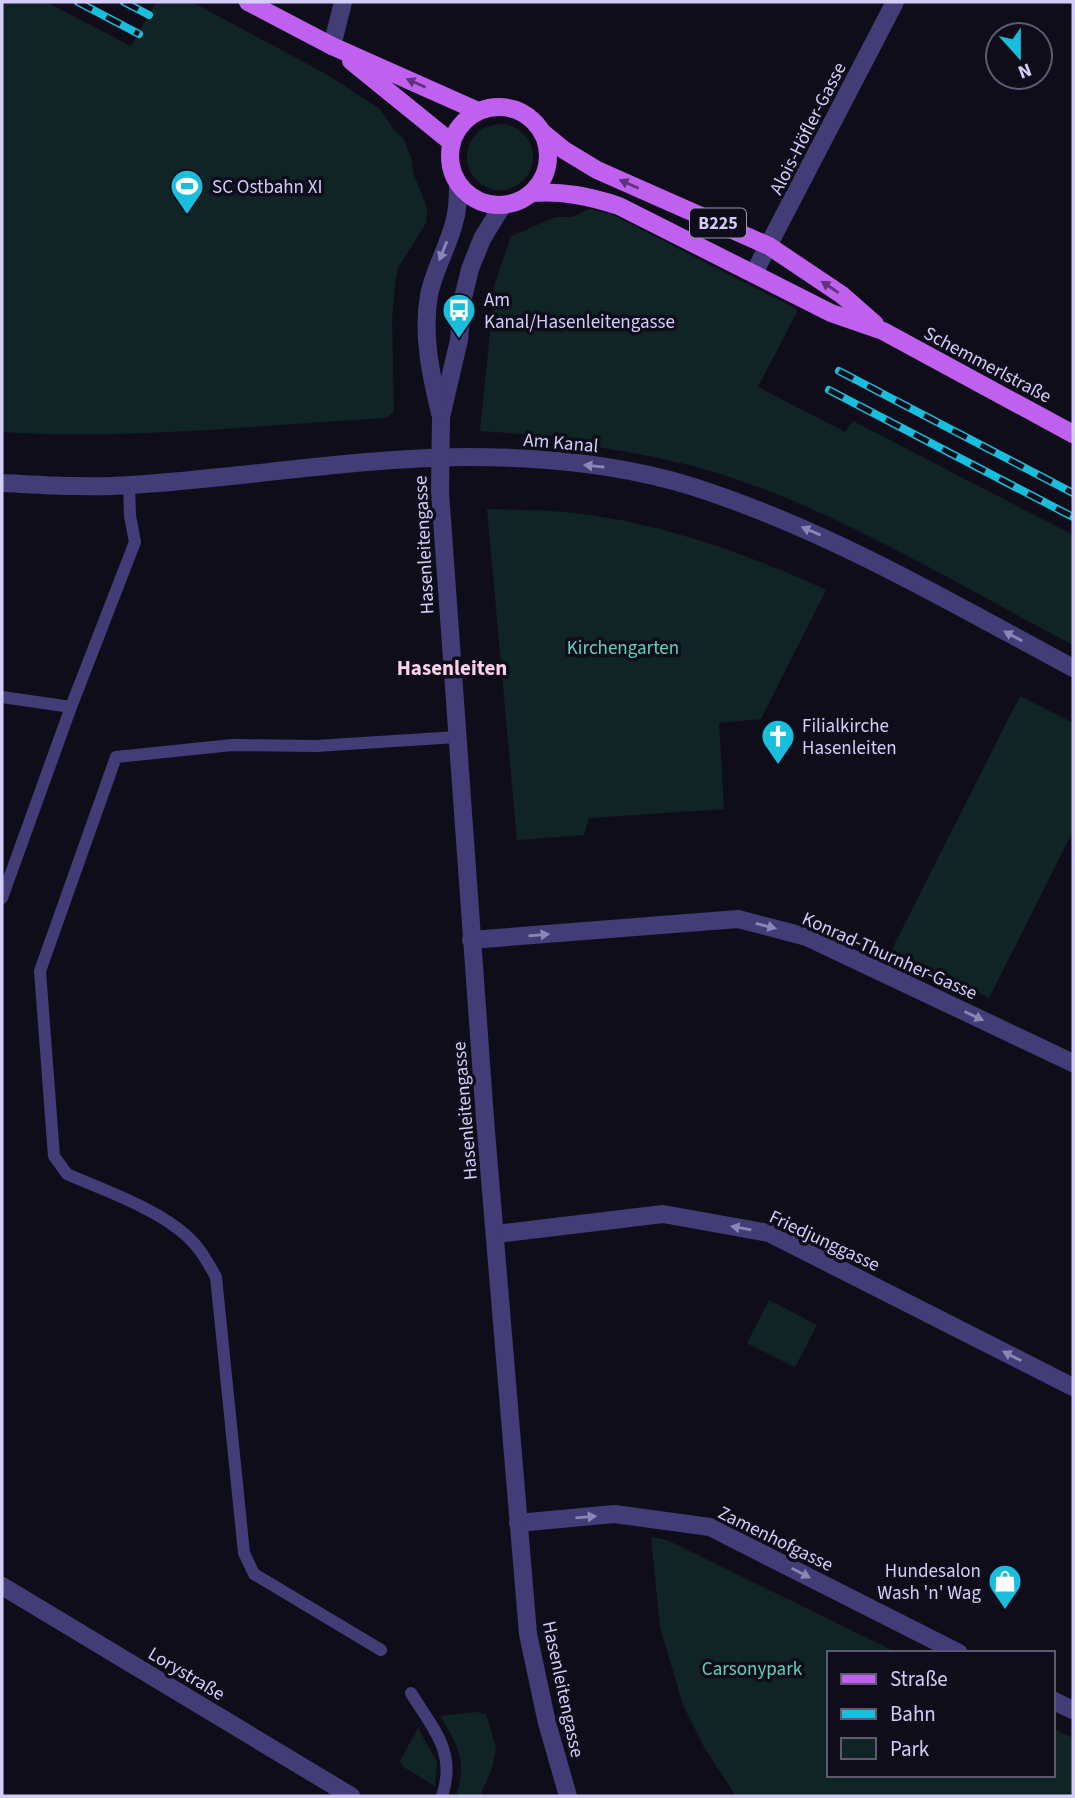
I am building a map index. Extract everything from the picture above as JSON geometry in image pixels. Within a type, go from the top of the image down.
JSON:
[{"type":"main road","name":"B225","points":[[248,2],[332,46],[478,111],[495,106],[516,109],[531,118],[542,132]]},
{"type":"main road","name":"B225","points":[[332,46],[451,142]]},
{"type":"main road","points":[[478,111],[461,124],[451,142],[451,171],[458,185],[471,197],[487,204],[502,206]]},
{"type":"main road","name":"Schemmerlstraße","points":[[542,132],[564,150],[597,170],[769,246],[842,295],[883,331]]},
{"type":"main road","points":[[533,193],[548,166],[548,149],[542,132]]},
{"type":"main road","name":"B225","points":[[502,206],[517,202],[533,193]]},
{"type":"main road","name":"Schemmerlstraße","points":[[533,193],[586,195],[619,206],[831,313],[883,331],[1073,434]]},
{"type":"street","points":[[332,46],[344,2]]},
{"type":"street","name":"Alois-Höfler-Gasse","points":[[754,273],[895,2]]},
{"type":"street","name":"Hasenleitengasse","points":[[441,416],[431,375],[427,312],[432,284],[454,225],[458,185]]},
{"type":"street","name":"Hasenleitengasse","points":[[502,206],[482,239],[463,298],[456,361],[441,416],[440,492],[471,940],[518,1523],[533,1660],[547,1723],[568,1796]]},
{"type":"street","name":"Am Kanal","points":[[2,484],[129,485],[284,469],[439,458],[491,458],[615,469],[692,486],[836,542],[1073,668]]},
{"type":"street","name":"Konrad-Thurnher-Gasse","points":[[471,940],[738,919],[807,937],[1073,1063]]},
{"type":"street","name":"Friedjunggasse","points":[[496,1234],[663,1214],[769,1233],[1073,1387]]},
{"type":"street","name":"Zamenhofgasse","points":[[518,1523],[614,1514],[710,1527],[955,1651]]},
{"type":"street","name":"Lorystraße","points":[[2,1586],[351,1796]]},
{"type":"street","points":[[1054,1701],[1073,1710]]},
{"type":"lane","points":[[2,898],[71,707],[135,542],[130,516],[129,485]]},
{"type":"lane","points":[[2,696],[71,707]]},
{"type":"lane","points":[[381,1650],[254,1574],[244,1553],[216,1277],[203,1254],[188,1237],[171,1224],[143,1208],[67,1174],[59,1165],[54,1156],[40,971],[116,757],[232,745],[316,746],[457,737]]},
{"type":"lane","points":[[411,1693],[444,1746],[447,1775],[442,1796]]},
{"type":"green space","name":"SC Ostbahn XI","points":[[2,2],[46,2],[131,46],[156,2],[192,2],[326,74],[380,109],[403,138],[427,207],[426,223],[398,268],[396,277],[392,319],[394,412],[386,418],[194,431],[97,434],[2,432]]},
{"type":"green space","points":[[500,124],[513,126],[523,134],[531,144],[531,170],[523,180],[513,188],[500,190],[487,188],[477,180],[469,170],[467,157],[469,144],[477,134],[487,126]]},
{"type":"green space","points":[[590,209],[615,216],[798,310],[758,387],[845,432],[853,421],[1073,535],[1073,645],[897,550],[760,488],[674,461],[553,441],[553,436],[480,431],[495,283],[511,236],[556,217],[572,217]]},
{"type":"green space","name":"Kirchengarten","points":[[487,509],[574,513],[639,524],[703,541],[826,590],[761,719],[719,723],[724,809],[589,818],[584,835],[517,840]]},
{"type":"green space","points":[[1020,696],[1073,723],[1073,831],[989,998],[892,949]]},
{"type":"green space","points":[[769,1300],[817,1325],[795,1367],[747,1343]]},
{"type":"green space","name":"Carsonypark","points":[[651,1537],[667,1540],[894,1651],[827,1651],[827,1777],[1054,1777],[1054,1729],[1073,1738],[1073,1796],[736,1796],[704,1747],[683,1705],[660,1627]]},
{"type":"green space","points":[[477,1712],[486,1714],[496,1748],[492,1768],[480,1796],[456,1796],[461,1763],[452,1736],[440,1716]]},
{"type":"green space","points":[[418,1728],[437,1762],[435,1786],[402,1766],[400,1761]]},
{"type":"railway","points":[[78,2],[139,34]]},
{"type":"railway","points":[[124,2],[149,15]]},
{"type":"railway","points":[[839,371],[1073,493]]},
{"type":"railway","points":[[829,390],[1073,517]]},
{"type":"place","name":"SC Ostbahn XI","points":[[187,216]]},
{"type":"place","name":"Am Kanal/Hasenleitengasse","points":[[459,340]]},
{"type":"place","name":"Filialkirche Hasenleiten","points":[[778,766]]},
{"type":"place","name":"Hundesalon Wash 'n' Wag","points":[[1005,1611]]},
{"type":"district","name":"Hasenleiten","points":[[452,668]]}]
